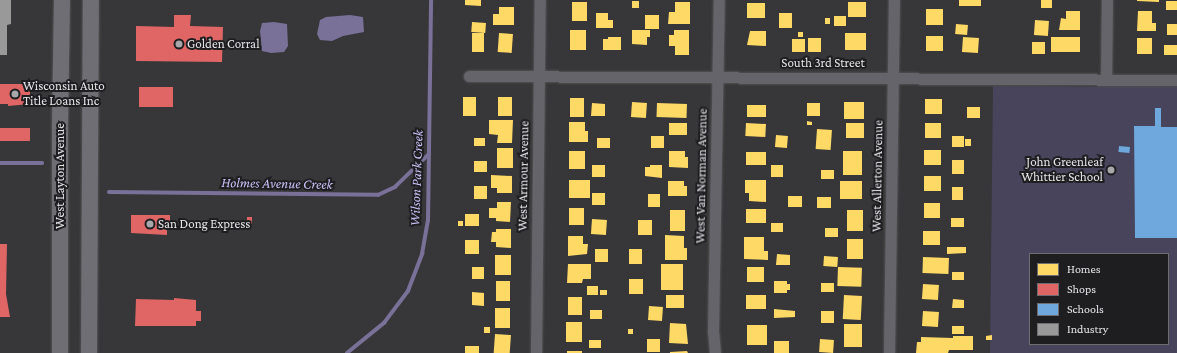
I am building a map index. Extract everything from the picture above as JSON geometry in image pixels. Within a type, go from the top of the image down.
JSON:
[{"type":"main road","name":"West Layton Avenue","points":[[60,353],[60,126],[62,0]]},
{"type":"main road","points":[[89,353],[91,0]]},
{"type":"street","name":"West Armour Avenue","points":[[536,353],[540,0]]},
{"type":"street","name":"West Van Norman Avenue","points":[[715,353],[713,332],[719,0]]},
{"type":"street","name":"West Allerton Avenue","points":[[889,353],[894,0]]},
{"type":"street","points":[[1106,79],[1107,0]]},
{"type":"street","name":"South 3rd Street","points":[[469,76],[893,77],[1177,80]]},
{"type":"shaded area","points":[[350,15],[363,17],[364,32],[343,36],[332,41],[320,40],[317,34],[320,20],[326,17]]},
{"type":"shaded area","points":[[274,22],[287,24],[288,46],[284,52],[271,53],[262,51],[260,31],[262,23]]},
{"type":"shaded area","name":"John Greenleaf Whittier School","points":[[993,86],[1177,87],[1177,353],[990,353]]},
{"type":"building: Homes","points":[[465,0],[481,0],[481,6],[465,5]]},
{"type":"building: Homes","points":[[959,0],[981,0],[981,6],[959,6]]},
{"type":"building: Homes","points":[[1041,0],[1052,0],[1052,8],[1041,8]]},
{"type":"building: Homes","points":[[1159,0],[1159,2],[1137,1]]},
{"type":"building: Homes","points":[[632,1],[639,1],[639,8],[632,8]]},
{"type":"building: Homes","points":[[1166,1],[1177,1],[1177,10],[1166,10]]},
{"type":"building: Homes","points":[[572,2],[587,2],[587,21],[572,21]]},
{"type":"building: Homes","points":[[675,2],[690,2],[690,24],[668,24],[669,12],[675,12]]},
{"type":"building: Homes","points":[[848,2],[866,2],[866,17],[848,17]]},
{"type":"building: Homes","points":[[747,3],[765,3],[765,18],[747,18]]},
{"type":"building: Homes","points":[[499,7],[514,7],[514,25],[493,25],[493,14],[499,14]]},
{"type":"building: Homes","points":[[926,9],[943,9],[943,25],[926,25]]},
{"type":"building: Homes","points":[[1066,11],[1080,11],[1080,30],[1059,30],[1061,18],[1066,19]]},
{"type":"building: Homes","points":[[1138,11],[1152,11],[1152,23],[1156,23],[1156,31],[1137,31]]},
{"type":"building: Homes","points":[[596,13],[608,13],[608,20],[613,20],[613,28],[596,28]]},
{"type":"building: Homes","points":[[779,13],[792,13],[792,28],[779,28]]},
{"type":"building: Homes","points":[[645,15],[659,15],[659,29],[645,29]]},
{"type":"building: Homes","points":[[834,16],[846,16],[846,26],[834,26]]},
{"type":"building: Homes","points":[[825,18],[830,18],[830,24],[825,24]]},
{"type":"building: Homes","points":[[1035,20],[1049,21],[1048,36],[1034,35]]},
{"type":"building: Homes","points":[[472,22],[486,23],[485,33],[471,32]]},
{"type":"building: Homes","points":[[956,24],[968,25],[967,35],[955,34]]},
{"type":"building: Homes","points":[[1167,24],[1177,24],[1177,35],[1167,35]]},
{"type":"building: Homes","points":[[570,30],[586,30],[586,50],[570,50]]},
{"type":"building: Homes","points":[[632,30],[650,30],[650,37],[647,37],[647,45],[632,44]]},
{"type":"building: Homes","points":[[674,30],[689,30],[689,55],[675,55],[675,46],[669,46],[669,35],[674,35]]},
{"type":"building: Homes","points":[[750,31],[766,31],[766,46],[747,45]]},
{"type":"building: Homes","points":[[798,32],[803,32],[803,37],[798,37]]},
{"type":"building: Homes","points":[[472,33],[484,33],[484,52],[472,52]]},
{"type":"building: Homes","points":[[499,33],[513,34],[512,53],[498,52]]},
{"type":"building: Homes","points":[[845,33],[866,33],[866,50],[845,50]]},
{"type":"building: Homes","points":[[926,36],[943,36],[943,51],[926,51]]},
{"type":"building: Homes","points":[[608,37],[621,37],[621,50],[603,50],[603,39],[608,39]]},
{"type":"building: Homes","points":[[963,37],[979,38],[978,53],[962,52]]},
{"type":"building: Homes","points":[[1051,37],[1080,37],[1080,52],[1051,52]]},
{"type":"building: Homes","points":[[808,38],[821,38],[821,52],[808,52]]},
{"type":"building: Homes","points":[[1137,38],[1152,38],[1152,54],[1137,54]]},
{"type":"building: Homes","points":[[792,39],[805,39],[805,52],[792,52]]},
{"type":"building: Homes","points":[[1032,42],[1045,42],[1045,54],[1032,54]]},
{"type":"building: Homes","points":[[1164,45],[1177,45],[1177,55],[1164,55]]},
{"type":"building: Homes","points":[[463,97],[476,97],[476,116],[463,116]]},
{"type":"building: Homes","points":[[498,97],[512,97],[512,116],[498,116]]},
{"type":"building: Homes","points":[[570,98],[584,98],[584,117],[570,117]]},
{"type":"building: Homes","points":[[925,99],[942,99],[942,114],[925,114]]},
{"type":"building: Homes","points":[[632,102],[647,103],[646,118],[631,117]]},
{"type":"building: Homes","points":[[844,102],[864,102],[864,119],[844,119]]},
{"type":"building: Homes","points":[[592,103],[605,104],[605,116],[591,116]]},
{"type":"building: Homes","points":[[657,103],[687,104],[686,118],[657,117]]},
{"type":"building: Homes","points":[[807,103],[820,103],[820,116],[807,116]]},
{"type":"building: Homes","points":[[747,105],[766,105],[766,117],[747,117]]},
{"type":"building: Homes","points":[[967,107],[980,107],[980,118],[967,118]]},
{"type":"building: Homes","points":[[489,120],[513,120],[512,143],[497,143],[498,135],[489,134]]},
{"type":"building: Homes","points":[[807,121],[812,122],[812,125],[807,125]]},
{"type":"building: Homes","points":[[569,122],[585,122],[585,131],[588,131],[588,142],[569,142]]},
{"type":"building: Homes","points":[[669,123],[687,123],[687,135],[669,135]]},
{"type":"building: Homes","points":[[746,123],[766,124],[765,137],[745,136]]},
{"type":"building: Homes","points":[[846,123],[864,123],[864,138],[846,138]]},
{"type":"building: Homes","points":[[925,123],[941,123],[941,138],[925,138]]},
{"type":"building: Homes","points":[[817,129],[832,130],[831,150],[816,149]]},
{"type":"building: Homes","points":[[776,135],[788,136],[787,148],[775,147]]},
{"type":"building: Homes","points":[[651,136],[664,136],[664,148],[651,148]]},
{"type":"building: Homes","points":[[952,136],[964,136],[964,147],[952,147]]},
{"type":"building: Homes","points":[[474,138],[485,138],[485,146],[474,146]]},
{"type":"building: Homes","points":[[597,138],[610,138],[610,148],[597,148]]},
{"type":"building: Homes","points":[[965,139],[971,139],[971,146],[965,146]]},
{"type":"building: Homes","points":[[497,148],[513,148],[513,168],[497,168]]},
{"type":"building: Homes","points":[[924,150],[941,150],[941,165],[924,165]]},
{"type":"building: Homes","points":[[569,151],[585,151],[585,169],[569,169]]},
{"type":"building: Homes","points":[[669,151],[685,151],[685,157],[688,157],[688,168],[669,167]]},
{"type":"building: Homes","points":[[843,151],[862,151],[862,175],[843,175]]},
{"type":"building: Homes","points":[[746,152],[766,152],[766,165],[746,165]]},
{"type":"building: Homes","points":[[952,160],[964,160],[964,174],[952,174]]},
{"type":"building: Homes","points":[[474,161],[487,161],[487,172],[474,172]]},
{"type":"building: Homes","points":[[592,165],[605,165],[605,177],[592,177]]},
{"type":"building: Homes","points":[[650,165],[662,165],[662,178],[645,176],[645,167],[650,167]]},
{"type":"building: Homes","points":[[771,165],[783,165],[783,177],[771,177]]},
{"type":"building: Homes","points":[[821,170],[834,170],[834,179],[821,179]]},
{"type":"building: Homes","points":[[491,175],[512,176],[512,193],[497,193],[497,188],[491,188]]},
{"type":"building: Homes","points":[[924,176],[941,176],[941,191],[924,191]]},
{"type":"building: Homes","points":[[569,180],[590,180],[590,198],[569,198]]},
{"type":"building: Homes","points":[[745,180],[766,180],[766,202],[749,201],[749,193],[745,193]]},
{"type":"building: Homes","points":[[668,181],[684,181],[684,186],[687,186],[687,196],[668,196]]},
{"type":"building: Homes","points":[[840,181],[862,181],[862,199],[840,199]]},
{"type":"building: Homes","points":[[474,186],[487,186],[487,199],[474,199]]},
{"type":"building: Homes","points":[[952,187],[963,187],[963,200],[952,200]]},
{"type":"building: Homes","points":[[592,193],[605,193],[605,205],[592,205]]},
{"type":"building: Homes","points":[[648,194],[660,194],[660,207],[648,207]]},
{"type":"building: Homes","points":[[788,196],[802,196],[802,207],[788,207]]},
{"type":"building: Homes","points":[[817,197],[831,197],[831,208],[817,208]]},
{"type":"building: Homes","points":[[497,202],[511,202],[510,222],[496,221],[496,218],[489,218],[489,208],[497,208]]},
{"type":"building: Homes","points":[[924,203],[940,203],[940,218],[924,218]]},
{"type":"building: Homes","points":[[569,208],[584,208],[584,225],[569,225]]},
{"type":"building: Homes","points":[[746,209],[766,209],[766,223],[746,223]]},
{"type":"building: Homes","points":[[670,210],[685,210],[685,231],[670,231]]},
{"type":"building: Homes","points":[[847,210],[863,210],[863,231],[847,231]]},
{"type":"building: Homes","points":[[465,214],[479,214],[479,226],[465,226]]},
{"type":"building: Homes","points":[[951,218],[964,218],[964,227],[951,227]]},
{"type":"building: Homes","points":[[592,219],[607,220],[606,235],[591,234]]},
{"type":"building: Homes","points":[[638,220],[652,220],[652,235],[638,235]]},
{"type":"building: Homes","points":[[458,221],[463,221],[463,226],[458,226]]},
{"type":"building: Homes","points":[[771,223],[783,223],[783,232],[771,232]]},
{"type":"building: Homes","points":[[825,228],[838,228],[838,237],[825,237]]},
{"type":"building: Homes","points":[[496,229],[511,229],[511,248],[496,247],[496,242],[491,242],[492,232],[496,232]]},
{"type":"building: Homes","points":[[923,231],[940,231],[940,245],[923,245]]},
{"type":"building: Homes","points":[[665,235],[684,236],[684,248],[687,248],[687,260],[665,260]]},
{"type":"building: Homes","points":[[568,236],[583,236],[583,244],[588,244],[587,254],[568,256]]},
{"type":"building: Homes","points":[[744,237],[764,237],[764,251],[768,251],[768,260],[744,259]]},
{"type":"building: Homes","points":[[847,239],[863,239],[863,259],[847,259]]},
{"type":"building: Homes","points":[[465,240],[479,240],[479,254],[465,254]]},
{"type":"building: Homes","points":[[947,247],[966,247],[966,253],[947,254]]},
{"type":"building: Homes","points":[[595,249],[608,249],[608,262],[595,262]]},
{"type":"building: Homes","points":[[629,249],[642,249],[642,264],[629,264]]},
{"type":"building: Homes","points":[[777,254],[790,255],[790,265],[776,265]]},
{"type":"building: Homes","points":[[495,255],[511,255],[511,275],[495,275]]},
{"type":"building: Homes","points":[[824,256],[838,257],[837,267],[823,266]]},
{"type":"building: Homes","points":[[923,257],[949,258],[948,274],[922,273]]},
{"type":"building: Homes","points":[[568,264],[591,264],[591,279],[583,279],[582,283],[567,283]]},
{"type":"building: Homes","points":[[661,264],[683,264],[683,290],[661,290]]},
{"type":"building: Homes","points":[[472,267],[484,267],[484,279],[472,279]]},
{"type":"building: Homes","points":[[747,267],[764,267],[764,282],[747,282]]},
{"type":"building: Homes","points":[[838,267],[862,268],[861,287],[837,286]]},
{"type":"building: Homes","points":[[952,272],[964,272],[964,280],[952,280]]},
{"type":"building: Homes","points":[[629,279],[643,279],[643,294],[629,294]]},
{"type":"building: Homes","points":[[496,281],[510,281],[510,301],[496,301]]},
{"type":"building: Homes","points":[[774,281],[787,281],[787,284],[790,284],[790,290],[787,290],[787,293],[774,293]]},
{"type":"building: Homes","points":[[821,283],[834,283],[834,292],[821,292]]},
{"type":"building: Homes","points":[[923,284],[939,285],[938,300],[922,299]]},
{"type":"building: Homes","points":[[587,286],[598,286],[598,295],[587,295]]},
{"type":"building: Homes","points":[[600,290],[607,290],[607,295],[600,295]]},
{"type":"building: Homes","points":[[472,292],[484,293],[484,306],[472,305]]},
{"type":"building: Homes","points":[[666,295],[684,295],[684,308],[666,308]]},
{"type":"building: Homes","points":[[746,295],[766,295],[766,309],[746,309]]},
{"type":"building: Homes","points":[[844,295],[862,296],[861,320],[843,319]]},
{"type":"building: Homes","points":[[568,297],[582,297],[582,315],[568,315]]},
{"type":"building: Homes","points":[[953,299],[964,300],[964,308],[952,308]]},
{"type":"building: Homes","points":[[649,306],[663,307],[662,321],[648,320]]},
{"type":"building: Homes","points":[[495,308],[510,308],[510,328],[495,328]]},
{"type":"building: Homes","points":[[774,309],[795,311],[795,317],[774,318]]},
{"type":"building: Homes","points":[[590,310],[602,310],[602,319],[590,319]]},
{"type":"building: Homes","points":[[821,311],[834,311],[834,323],[821,323]]},
{"type":"building: Homes","points":[[923,311],[939,312],[938,327],[922,326]]},
{"type":"building: Homes","points":[[566,322],[582,322],[582,342],[566,342]]},
{"type":"building: Homes","points":[[670,323],[686,324],[688,344],[669,343]]},
{"type":"building: Homes","points":[[844,324],[862,324],[862,347],[844,347]]},
{"type":"building: Homes","points":[[747,325],[767,325],[767,345],[747,345]]},
{"type":"building: Homes","points":[[952,326],[964,326],[964,334],[952,334]]},
{"type":"building: Homes","points":[[484,327],[490,327],[490,333],[484,333]]},
{"type":"building: Homes","points":[[628,329],[633,329],[633,334],[628,334]]},
{"type":"building: Homes","points":[[495,334],[511,335],[510,353],[494,353]]},
{"type":"building: Homes","points":[[992,335],[992,340],[986,340],[986,336]]},
{"type":"building: Homes","points":[[953,336],[973,336],[973,350],[949,350],[948,353],[916,353],[917,342],[921,342],[921,337],[953,338]]},
{"type":"building: Homes","points":[[647,339],[660,339],[660,352],[647,352]]},
{"type":"building: Homes","points":[[820,339],[834,340],[833,353],[819,352]]},
{"type":"building: Homes","points":[[589,340],[601,340],[601,348],[589,348]]},
{"type":"building: Homes","points":[[774,341],[789,341],[789,353],[774,353]]},
{"type":"building: Homes","points":[[465,346],[479,346],[479,353],[465,353]]},
{"type":"building: Homes","points":[[567,351],[582,351],[582,353],[567,353]]},
{"type":"building: Homes","points":[[687,351],[688,353],[670,353],[670,352]]},
{"type":"building: Shops","name":"Golden Corral","points":[[174,15],[191,15],[190,26],[223,27],[222,62],[136,61],[136,26],[174,27]]},
{"type":"building: Shops","name":"Wisconsin Auto Title Loans Inc","points":[[0,84],[30,84],[30,104],[8,106],[8,104],[0,104]]},
{"type":"building: Shops","points":[[139,87],[173,87],[173,107],[139,107]]},
{"type":"building: Shops","points":[[0,128],[30,128],[30,141],[0,141]]},
{"type":"building: Shops","name":"San Dong Express","points":[[131,215],[170,215],[170,230],[167,230],[167,235],[131,233]]},
{"type":"building: Shops","points":[[247,217],[252,217],[252,224],[247,224]]},
{"type":"building: Shops","points":[[0,244],[7,244],[6,294],[10,317],[0,317]]},
{"type":"building: Shops","points":[[174,298],[196,300],[196,311],[201,311],[201,321],[196,321],[196,326],[135,326],[136,299],[174,300]]},
{"type":"building: Schools","points":[[1155,108],[1161,108],[1161,127],[1177,127],[1177,238],[1135,238],[1134,126],[1155,126]]},
{"type":"building: Schools","points":[[1119,146],[1130,147],[1129,153],[1118,152]]},
{"type":"building: Industry","points":[[0,0],[11,0],[11,24],[7,25],[7,55],[0,55]]},
{"type":"waterway","name":"Wilson Park Creek","points":[[347,353],[384,323],[408,291],[422,254],[428,221],[431,0]]},
{"type":"waterway","name":"Holmes Avenue Creek","points":[[109,192],[378,195],[395,187],[429,154]]},
{"type":"waterway","name":"Holmes Avenue Creek","points":[[0,163],[42,163]]},
{"type":"place","name":"Golden Corral","points":[[179,44]]},
{"type":"place","name":"Wisconsin Auto Title Loans Inc","points":[[15,94]]},
{"type":"place","name":"John Greenleaf Whittier School","points":[[1111,170]]},
{"type":"place","name":"San Dong Express","points":[[150,224]]}]
